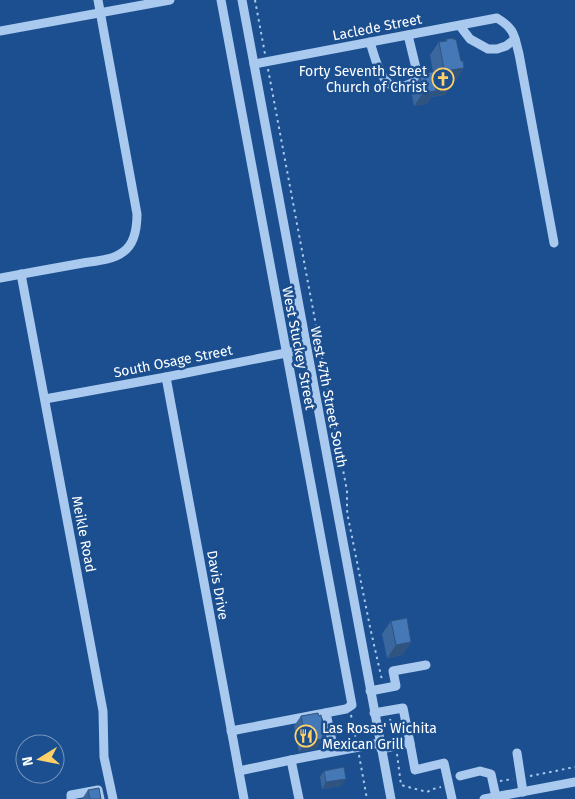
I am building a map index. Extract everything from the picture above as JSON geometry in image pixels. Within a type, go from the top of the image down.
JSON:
[{"type":"street","points":[[0,278],[110,258],[125,251],[135,235],[138,225],[138,214],[98,0]]},
{"type":"street","points":[[0,30],[170,0]]},
{"type":"street","name":"West Stuckey Street","points":[[220,0],[352,705],[326,713]]},
{"type":"street","name":"West 47th Street South","points":[[242,0],[390,799]]},
{"type":"street","name":"Laclede Street","points":[[254,64],[497,18],[508,25],[515,39]]},
{"type":"street","points":[[460,26],[470,39],[488,49],[498,49],[515,39],[554,242]]},
{"type":"street","points":[[370,42],[381,74],[388,84],[396,87],[409,85],[415,81],[416,68],[408,35]]},
{"type":"street","name":"Meikle Road","points":[[22,274],[103,711],[104,757],[113,799]]},
{"type":"street","name":"South Osage Street","points":[[45,399],[306,349]]},
{"type":"street","name":"Davis Drive","points":[[166,377],[244,799]]},
{"type":"street","points":[[370,690],[396,686],[393,671],[426,665]]},
{"type":"street","points":[[374,713],[403,708],[415,770],[444,763],[452,799]]},
{"type":"street","points":[[231,732],[326,713],[334,751]]},
{"type":"street","points":[[239,771],[334,751],[396,746],[410,742]]},
{"type":"street","points":[[517,753],[523,792]]},
{"type":"street","points":[[291,760],[299,799]]},
{"type":"street","points":[[460,776],[480,771],[491,774],[493,782],[492,798],[575,782]]},
{"type":"street","points":[[71,799],[70,795],[98,790],[100,799]]},
{"type":"path","points":[[255,0],[348,491],[347,510],[384,688]]},
{"type":"path","points":[[388,710],[396,746],[401,785],[427,792],[449,786]]},
{"type":"path","points":[[493,782],[575,767]]},
{"type":"building","points":[[454,38],[454,40],[456,39],[464,68],[451,70],[454,82],[435,86],[436,91],[423,93],[420,77],[444,69],[439,42]]},
{"type":"building","points":[[407,618],[411,642],[396,645],[391,621]]},
{"type":"building","points":[[318,713],[319,716],[321,715],[325,736],[322,736],[323,739],[306,742],[301,716]]},
{"type":"building","points":[[344,767],[346,779],[326,782],[324,771]]},
{"type":"building","points":[[99,788],[101,799],[90,799],[88,790]]},
{"type":"place","name":"Forty Seventh Street Church of Christ","points":[[443,79]]},
{"type":"place","name":"Las Rosas' Wichita Mexican Grill","points":[[306,736]]}]
